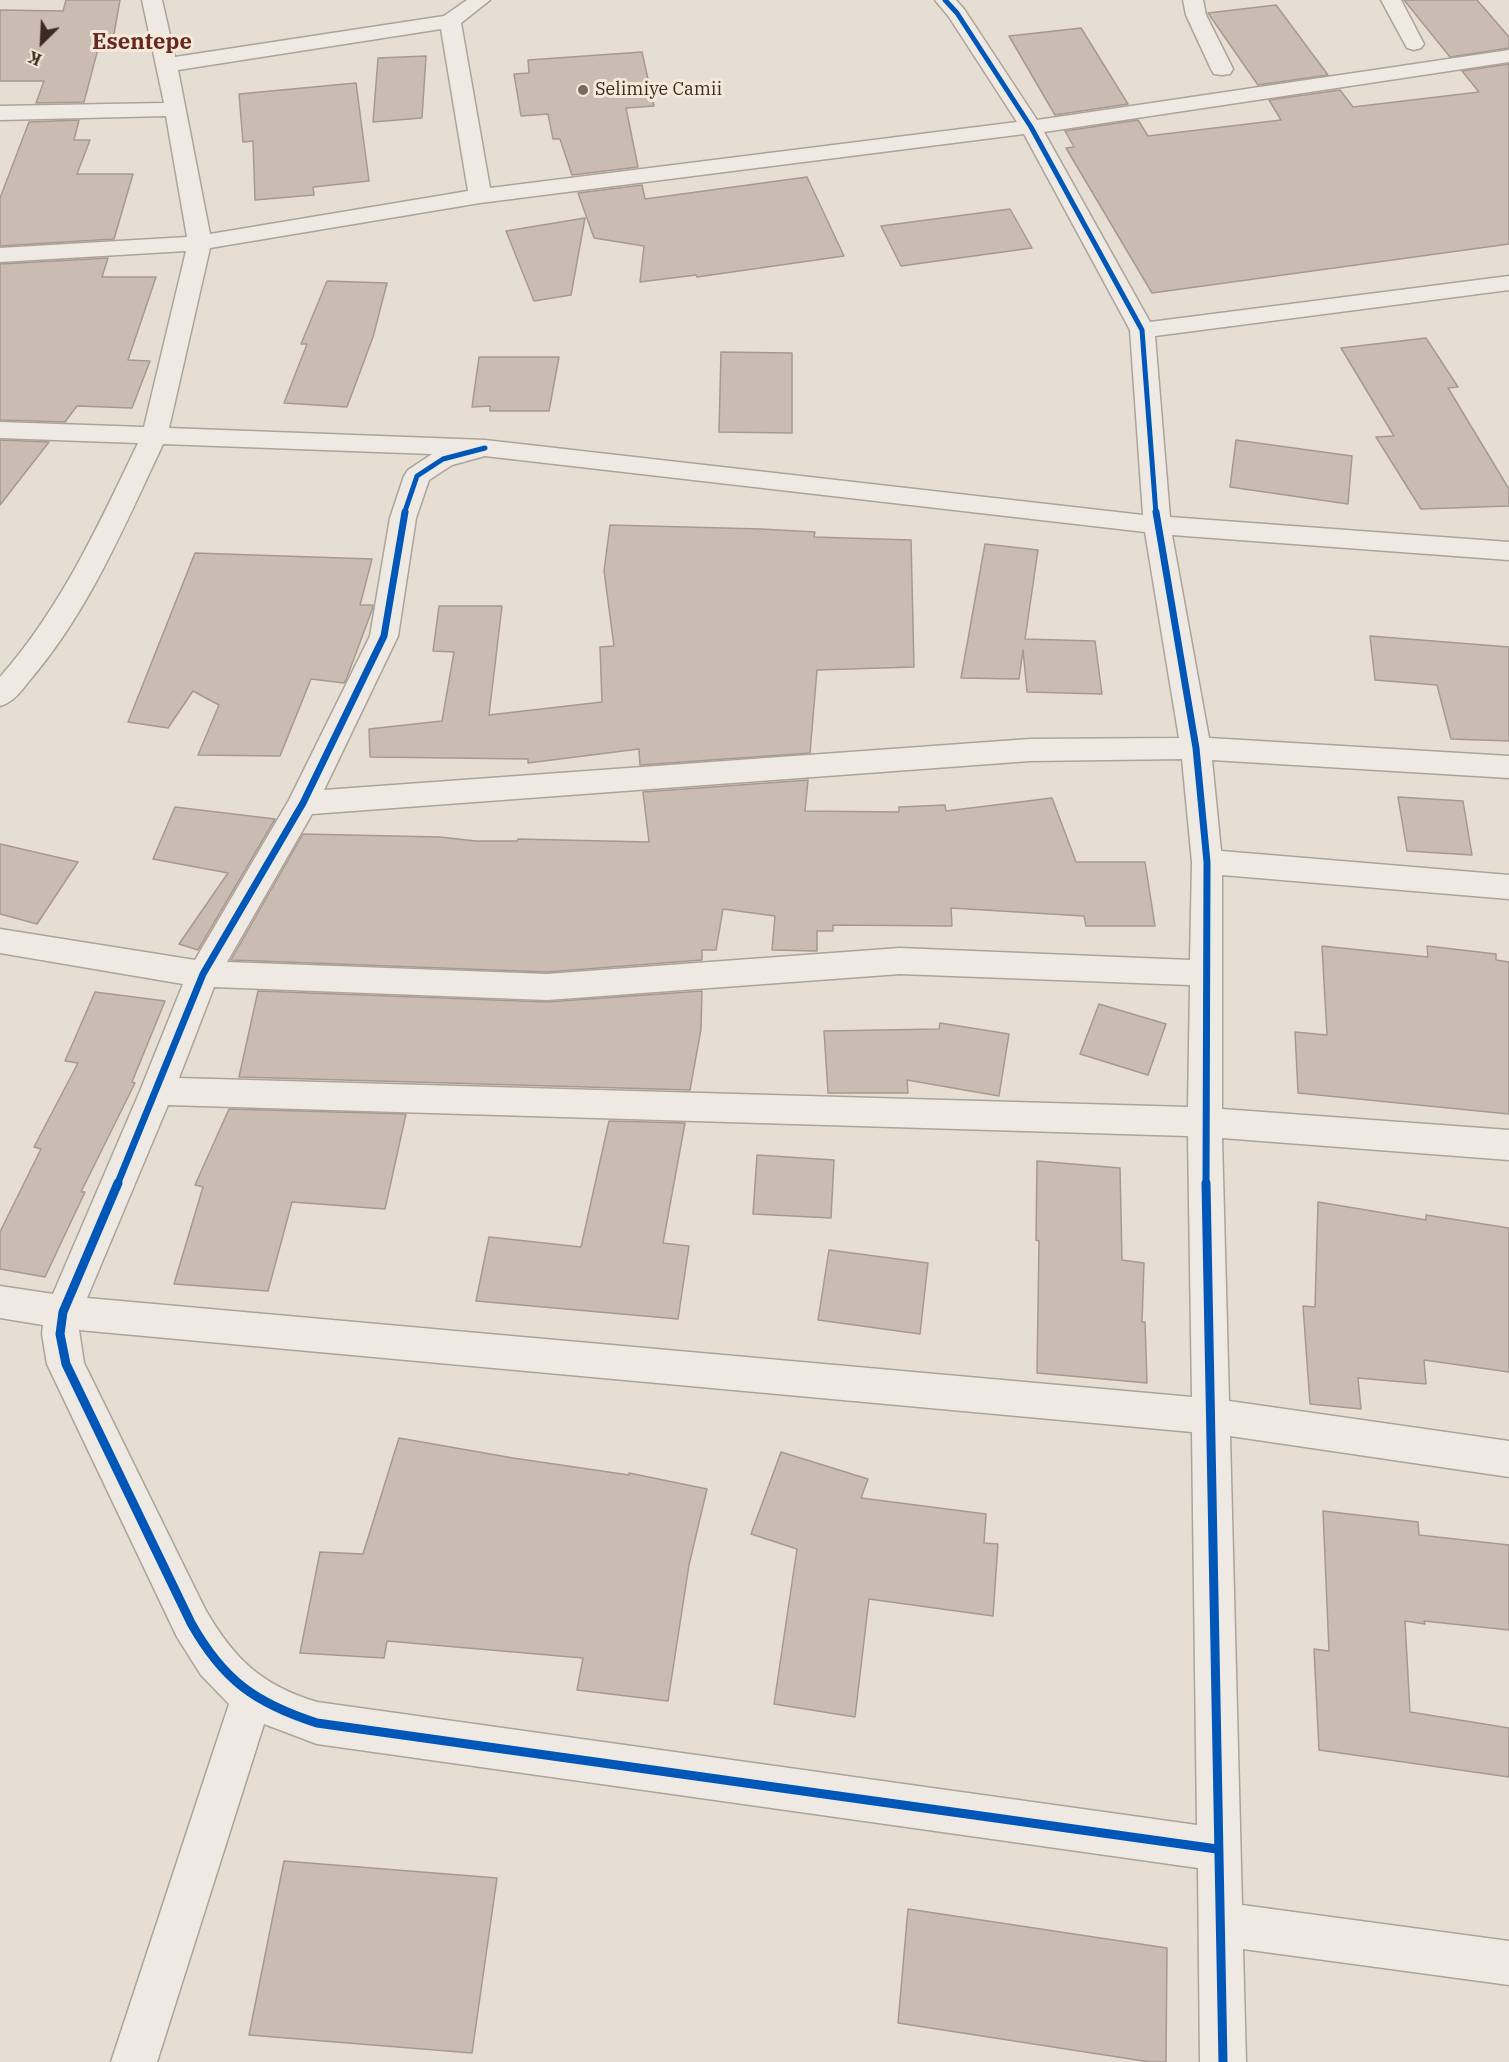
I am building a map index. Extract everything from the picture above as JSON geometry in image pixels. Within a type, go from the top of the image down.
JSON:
[{"type":"street","points":[[0,696],[33,658],[66,610],[92,566],[155,435],[200,243],[176,109],[152,0]]},
{"type":"street","points":[[167,65],[450,21],[480,0]]},
{"type":"street","points":[[945,0],[957,13],[1032,127],[1142,330],[1157,525],[1196,748],[1207,862],[1204,1122],[1223,2062]]},
{"type":"street","points":[[1193,0],[1196,15],[1222,69]]},
{"type":"street","points":[[1390,0],[1413,44]]},
{"type":"street","points":[[450,21],[456,67],[480,196]]},
{"type":"street","points":[[0,255],[200,243],[480,196],[1032,127],[1509,56]]},
{"type":"street","points":[[0,113],[176,109]]},
{"type":"street","points":[[1142,330],[1509,283]]},
{"type":"street","points":[[0,430],[485,448],[1157,525],[1509,551]]},
{"type":"street","points":[[485,448],[443,459],[417,476],[403,518],[384,636],[303,803],[203,974],[157,1091],[63,1312],[60,1334],[66,1364],[190,1623],[206,1651],[227,1676],[252,1696],[282,1713],[317,1723],[1217,1849]]},
{"type":"street","points":[[303,803],[1030,750],[1196,748],[1509,767]]},
{"type":"street","points":[[1207,862],[1509,887]]},
{"type":"street","points":[[0,941],[203,974],[547,987],[900,961],[1207,973]]},
{"type":"street","points":[[157,1091],[1204,1122],[1509,1145]]},
{"type":"street","points":[[0,1302],[63,1312],[1210,1416],[1509,1459]]},
{"type":"street","points":[[134,2062],[252,1696]]},
{"type":"street","points":[[1219,1924],[1509,1963]]},
{"type":"building","points":[[66,0],[120,0],[112,45],[99,45],[84,102],[36,103],[44,81],[0,81],[0,10],[63,11]]},
{"type":"building","points":[[1404,0],[1477,0],[1509,37],[1509,48],[1450,57]]},
{"type":"building","points":[[1276,5],[1328,75],[1258,85],[1208,13]]},
{"type":"building","points":[[1081,28],[1128,104],[1055,115],[1009,36]]},
{"type":"building","name":"Selimiye Camii","points":[[642,52],[654,106],[626,108],[638,167],[572,175],[560,139],[553,139],[548,114],[521,116],[514,74],[529,73],[528,60]]},
{"type":"building","points":[[426,56],[422,118],[373,122],[378,58]]},
{"type":"building","points":[[1509,64],[1509,244],[1152,293],[1066,148],[1074,147],[1065,131],[1138,120],[1148,136],[1281,120],[1269,100],[1340,90],[1353,107],[1479,92],[1462,71]]},
{"type":"building","points":[[356,83],[369,181],[313,187],[314,195],[255,200],[253,141],[243,142],[239,94]]},
{"type":"building","points":[[79,120],[74,140],[90,140],[77,174],[133,174],[114,239],[0,246],[0,198],[29,122]]},
{"type":"building","points":[[807,177],[844,256],[697,277],[696,275],[640,282],[644,246],[594,238],[578,193],[642,185],[645,199]]},
{"type":"building","points":[[1010,209],[1032,248],[901,266],[881,226]]},
{"type":"building","points":[[585,218],[571,295],[534,301],[506,231]]},
{"type":"building","points":[[108,258],[102,277],[156,277],[128,360],[150,361],[132,408],[77,406],[65,422],[0,420],[0,264]]},
{"type":"building","points":[[327,281],[387,283],[373,337],[347,407],[284,403],[307,344],[301,344]]},
{"type":"building","points":[[1426,338],[1458,387],[1448,388],[1509,489],[1509,506],[1421,509],[1376,437],[1394,436],[1341,348]]},
{"type":"building","points":[[721,352],[792,353],[792,433],[719,432]]},
{"type":"building","points":[[479,357],[559,357],[549,411],[490,411],[490,406],[472,407]]},
{"type":"building","points":[[0,440],[49,442],[0,505]]},
{"type":"building","points":[[1236,440],[1352,456],[1348,504],[1230,487]]},
{"type":"building","points":[[610,525],[761,529],[815,532],[814,537],[911,540],[914,667],[817,670],[810,753],[640,765],[639,749],[528,763],[528,759],[370,757],[369,729],[442,721],[454,652],[433,651],[439,606],[502,606],[489,715],[602,702],[600,647],[614,646],[604,571]]},
{"type":"building","points":[[985,544],[1038,550],[1025,639],[1095,641],[1102,694],[1027,692],[1023,650],[1019,679],[961,678]]},
{"type":"building","points":[[195,553],[372,559],[360,605],[373,605],[372,610],[346,680],[344,683],[311,679],[280,756],[198,755],[219,705],[193,691],[168,728],[128,722]]},
{"type":"building","points":[[1370,636],[1509,647],[1509,741],[1451,739],[1437,685],[1375,680]]},
{"type":"building","points":[[808,780],[805,811],[899,812],[899,807],[945,805],[946,811],[1052,798],[1076,862],[1145,862],[1155,926],[1086,926],[1084,916],[951,908],[952,926],[833,925],[833,931],[817,931],[817,951],[772,950],[775,916],[723,909],[716,950],[702,950],[702,960],[547,972],[231,960],[303,834],[440,837],[476,841],[517,841],[518,839],[649,842],[643,792]]},
{"type":"building","points":[[1398,797],[1463,801],[1472,855],[1407,851]]},
{"type":"building","points":[[175,807],[275,819],[198,950],[179,944],[228,873],[153,859]]},
{"type":"building","points":[[0,844],[78,862],[37,924],[0,914]]},
{"type":"building","points":[[1322,946],[1428,957],[1427,946],[1496,954],[1496,960],[1509,962],[1509,1114],[1298,1093],[1295,1032],[1327,1035]]},
{"type":"building","points":[[258,991],[547,1002],[702,991],[701,1029],[690,1090],[239,1077]]},
{"type":"building","points":[[95,992],[165,1001],[132,1082],[135,1083],[81,1192],[85,1192],[45,1277],[0,1269],[0,1232],[41,1149],[34,1147],[78,1063],[65,1061]]},
{"type":"building","points":[[1099,1004],[1166,1024],[1148,1075],[1080,1054]]},
{"type":"building","points":[[940,1023],[1009,1034],[999,1096],[907,1080],[908,1093],[828,1093],[824,1031],[939,1029]]},
{"type":"building","points":[[229,1109],[406,1114],[385,1209],[292,1202],[268,1291],[174,1284],[203,1187],[195,1185]]},
{"type":"building","points":[[609,1121],[685,1123],[663,1243],[689,1246],[678,1319],[476,1301],[489,1237],[581,1247]]},
{"type":"building","points":[[757,1155],[834,1160],[831,1218],[753,1214]]},
{"type":"building","points":[[1037,1161],[1120,1168],[1122,1260],[1144,1263],[1142,1322],[1145,1322],[1147,1383],[1037,1373],[1039,1241],[1036,1240]]},
{"type":"building","points":[[1318,1202],[1426,1220],[1426,1215],[1509,1228],[1509,1372],[1424,1360],[1426,1384],[1358,1378],[1361,1409],[1310,1404],[1303,1306],[1315,1307]]},
{"type":"building","points":[[829,1250],[928,1263],[920,1334],[818,1320]]},
{"type":"building","points":[[399,1438],[513,1458],[629,1475],[629,1473],[707,1489],[689,1565],[668,1701],[577,1690],[583,1658],[387,1641],[384,1658],[300,1653],[320,1552],[363,1554]]},
{"type":"building","points":[[781,1452],[868,1479],[861,1498],[986,1514],[984,1543],[998,1544],[993,1616],[869,1599],[855,1717],[774,1704],[797,1549],[751,1534]]},
{"type":"building","points":[[1323,1511],[1418,1522],[1419,1535],[1509,1545],[1509,1630],[1405,1621],[1410,1712],[1509,1728],[1509,1777],[1319,1750],[1314,1649],[1329,1651]]},
{"type":"building","points":[[284,1861],[497,1878],[472,2053],[249,2035]]},
{"type":"building","points":[[908,1909],[1167,1948],[1166,2062],[1150,2062],[898,2023]]},
{"type":"cycle path","points":[[945,0],[957,13],[1031,127],[1142,330],[1157,525],[1196,748],[1207,862],[1205,1122],[1223,2062]]},
{"type":"cycle path","points":[[485,448],[443,459],[417,476],[403,518],[384,636],[303,803],[203,974],[157,1091],[63,1312],[60,1334],[66,1364],[191,1623],[215,1661],[242,1688],[275,1708],[317,1723],[1217,1849]]},
{"type":"place","name":"Selimiye Camii","points":[[583,90]]},
{"type":"district","name":"Esentepe","points":[[142,43]]}]
